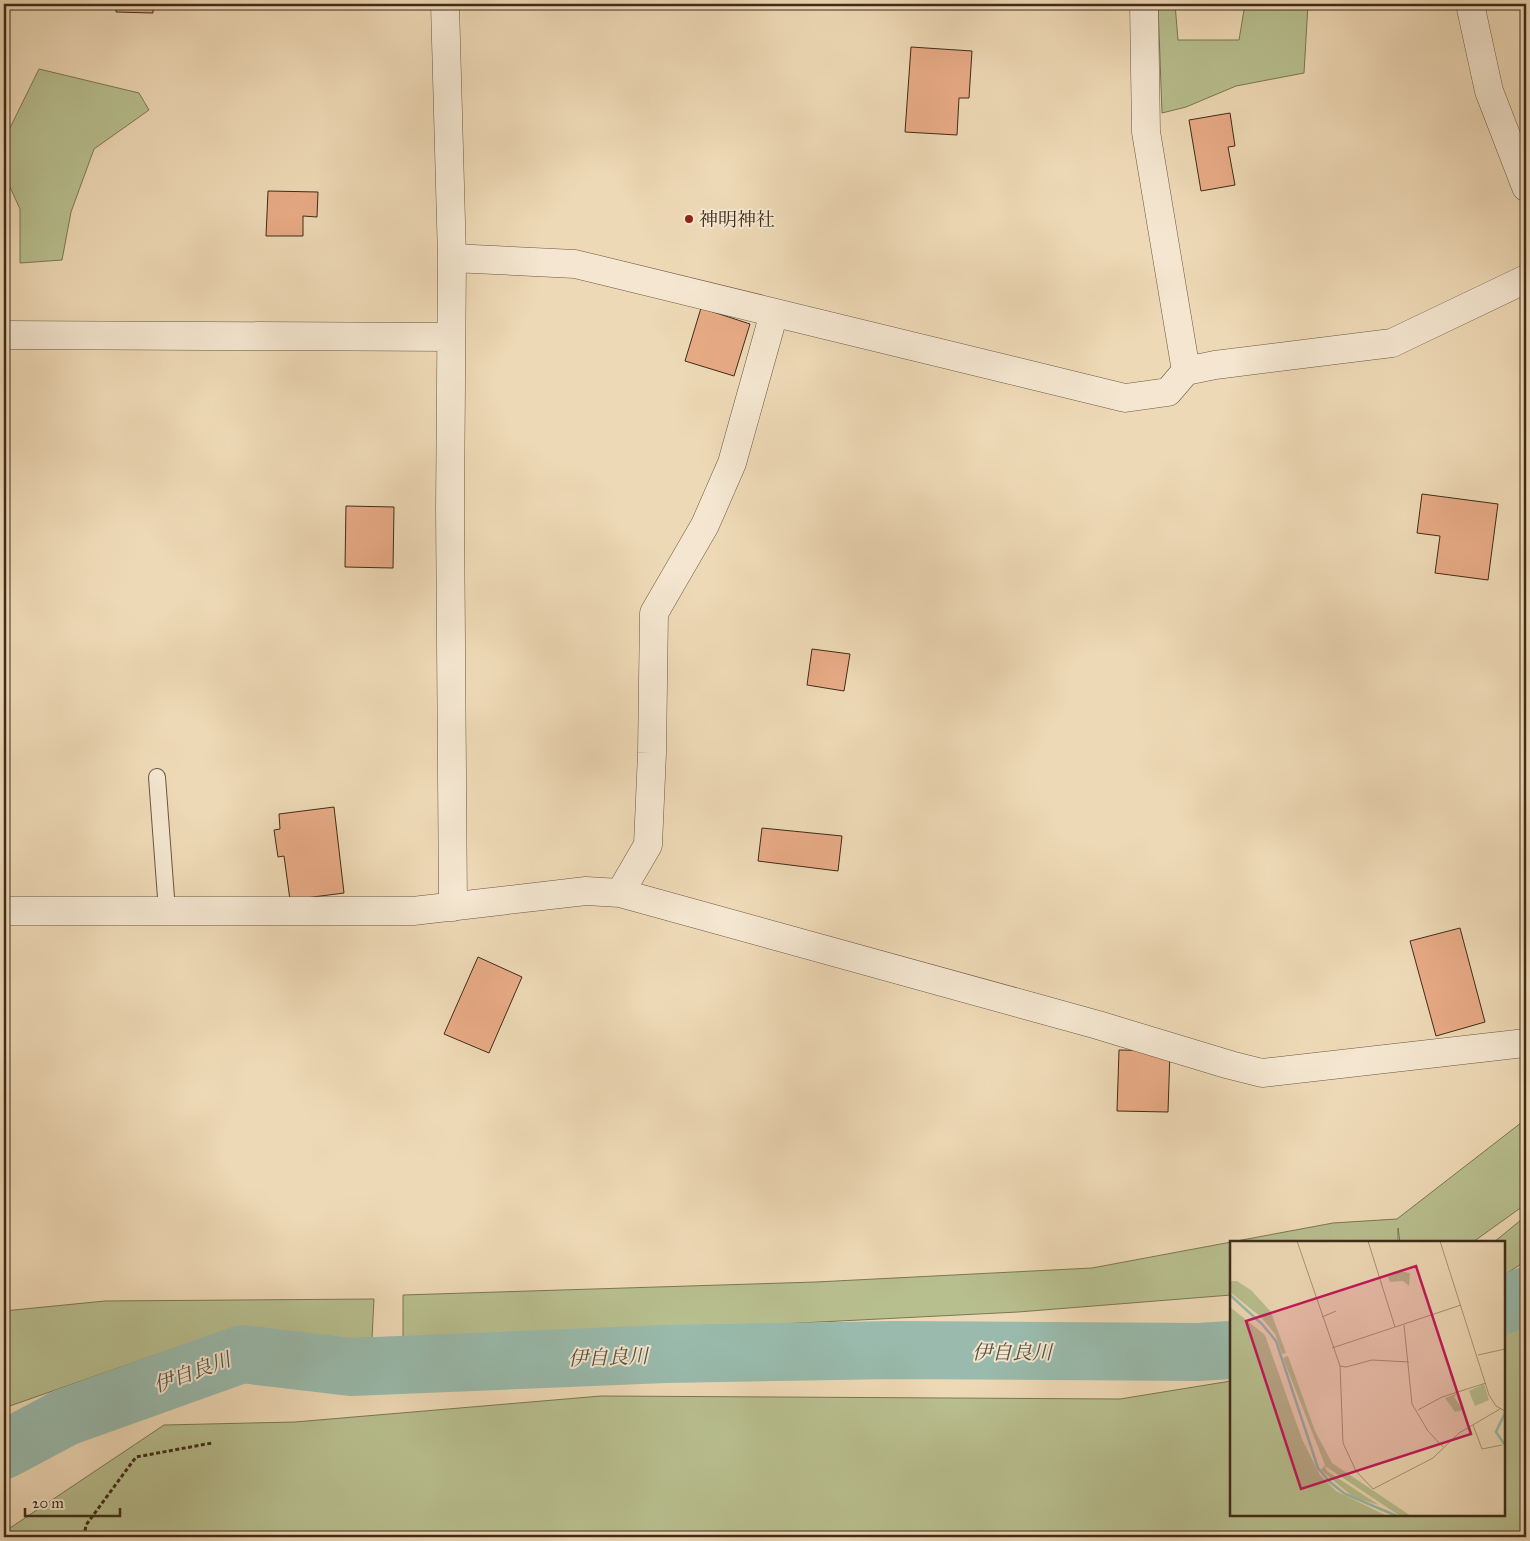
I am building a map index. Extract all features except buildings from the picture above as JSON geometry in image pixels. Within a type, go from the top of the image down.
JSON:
[{"type":"street","points":[[445,4],[452,258],[450,509],[452,907]]},
{"type":"street","points":[[1144,4],[1146,132],[1186,371]]},
{"type":"street","points":[[1470,4],[1489,91],[1526,187]]},
{"type":"street","points":[[452,258],[575,264],[1125,398],[1168,392],[1186,371],[1215,365],[1392,343],[1526,279]]},
{"type":"street","points":[[620,893],[648,845],[652,753],[654,613],[705,525],[732,463],[774,314]]},
{"type":"street","points":[[4,334],[451,337]]},
{"type":"street","points":[[4,911],[413,911],[586,891],[620,893],[1098,1025],[1262,1073],[1526,1043]]},
{"type":"lane","points":[[157,777],[167,911]]},
{"type":"path","points":[[84,1537],[86,1525],[136,1457],[212,1443]]},
{"type":"green space","points":[[1158,4],[1175,4],[1178,40],[1239,40],[1245,4],[1308,4],[1304,73],[1236,86],[1186,107],[1162,113]]},
{"type":"green space","points":[[39,69],[139,93],[149,110],[94,149],[71,212],[62,260],[20,263],[20,209],[4,174],[4,140]]},
{"type":"green space","points":[[1526,1119],[1526,1204],[1474,1241],[1400,1241],[1398,1228],[1398,1241],[1236,1241],[1333,1223],[1397,1219]]},
{"type":"green space","points":[[1526,1216],[1526,1261],[1505,1274],[1505,1241],[1495,1241]]},
{"type":"green space","points":[[1230,1242],[1230,1295],[1018,1312],[403,1343],[403,1295],[816,1282],[1092,1268]]},
{"type":"green space","points":[[374,1299],[372,1338],[184,1345],[4,1408],[4,1311],[105,1301]]},
{"type":"green space","points":[[1526,1312],[1526,1537],[4,1537],[4,1532],[164,1425],[295,1422],[601,1396],[1120,1399],[1230,1381],[1230,1516],[1505,1516],[1505,1322]]},
{"type":"waterway","name":"伊自良川","points":[[1505,1305],[1526,1296]]},
{"type":"waterway","name":"伊自良川","points":[[4,1450],[66,1417],[242,1354],[351,1367],[665,1354],[894,1350],[1198,1352],[1230,1350]]},
{"type":"place","name":"神明神社","points":[[689,219]]}]
